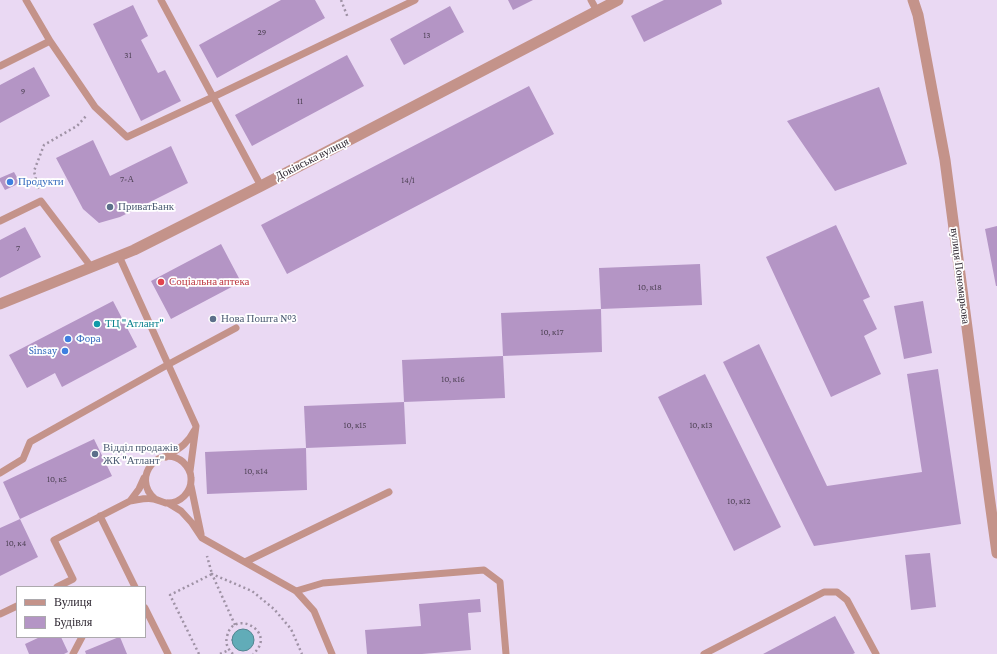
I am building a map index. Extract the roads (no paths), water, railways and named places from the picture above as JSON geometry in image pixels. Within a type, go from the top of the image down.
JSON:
[{"type":"street","name":"Доківська вулиця","points":[[0,304],[134,250],[261,186],[618,0]]},
{"type":"street","name":"вулиця Пономарьова","points":[[913,0],[918,15],[945,160],[997,553]]},
{"type":"lane","points":[[26,0],[50,41],[95,106],[127,137],[352,31],[414,0]]},
{"type":"lane","points":[[161,0],[261,186]]},
{"type":"lane","points":[[591,0],[597,11]]},
{"type":"lane","points":[[0,66],[50,41]]},
{"type":"lane","points":[[0,221],[41,201],[92,268]]},
{"type":"lane","points":[[120,256],[196,426],[190,471],[191,478],[188,493],[176,502],[168,503]]},
{"type":"lane","points":[[0,472],[23,458],[30,442],[236,328]]},
{"type":"lane","points":[[196,426],[191,437],[183,447],[166,457],[159,459],[148,468],[145,482],[147,490],[155,499],[168,503],[181,511],[192,523],[202,538],[296,591],[314,611],[332,654]]},
{"type":"lane","points":[[166,457],[174,457],[180,460],[190,471]]},
{"type":"lane","points":[[130,502],[139,490],[146,475]]},
{"type":"lane","points":[[190,486],[202,538]]},
{"type":"lane","points":[[245,562],[389,492]]},
{"type":"lane","points":[[76,586],[54,540],[130,502],[144,498],[155,499]]},
{"type":"lane","points":[[100,516],[135,586]]},
{"type":"lane","points":[[296,591],[323,584],[484,570],[500,582],[506,654]]},
{"type":"lane","points":[[59,586],[73,579]]},
{"type":"lane","points":[[704,654],[824,592],[837,592],[847,600],[876,654]]},
{"type":"lane","points":[[0,614],[16,606]]},
{"type":"lane","points":[[146,610],[168,654]]},
{"type":"lane","points":[[73,654],[81,638]]},
{"type":"water","points":[[239,629],[247,629],[254,636],[254,644],[247,651],[239,651],[232,644],[232,636]]},
{"type":"place","name":"Продукти","points":[[10,182]]},
{"type":"place","name":"ПриватБанк","points":[[110,207]]},
{"type":"place","name":"Соціальна аптека","points":[[161,282]]},
{"type":"place","name":"Нова Пошта №3","points":[[213,319]]},
{"type":"place","name":"ТЦ \"Атлант\"","points":[[97,324]]},
{"type":"place","name":"Фора","points":[[68,339]]},
{"type":"place","name":"Sinsay","points":[[65,351]]},
{"type":"place","name":"Відділ продажів ЖК \"Атлант\"","points":[[95,454]]}]
